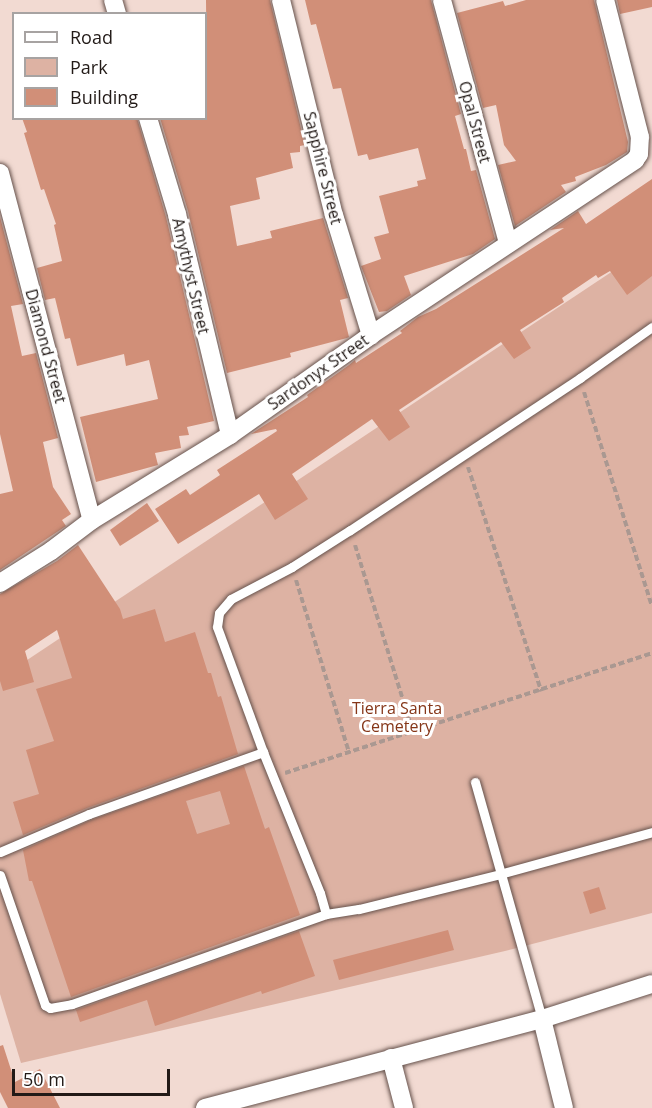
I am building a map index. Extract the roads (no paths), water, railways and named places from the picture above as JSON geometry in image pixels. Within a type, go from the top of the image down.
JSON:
[{"type":"street","name":"Sapphire Street","points":[[281,0],[334,215],[371,335]]},
{"type":"street","name":"Opal Street","points":[[442,0],[508,243]]},
{"type":"street","name":"Sardonyx Street","points":[[0,582],[51,551],[92,520],[230,435],[371,335],[635,160],[639,154],[640,137],[605,0]]},
{"type":"street","name":"Amythyst Street","points":[[149,120],[177,214],[194,296],[230,435]]},
{"type":"street","name":"Diamond Street","points":[[0,172],[92,520]]},
{"type":"street","points":[[205,1108],[239,1103],[391,1058],[542,1019],[652,984]]},
{"type":"street","points":[[542,1019],[564,1108]]},
{"type":"street","points":[[391,1058],[404,1108]]},
{"type":"lane","points":[[326,914],[320,893],[263,752],[217,627],[219,613],[224,604],[292,567],[350,530],[580,378],[652,327]]},
{"type":"lane","points":[[0,852],[88,814],[263,752]]},
{"type":"lane","points":[[475,782],[542,1019]]},
{"type":"lane","points":[[0,875],[45,1005],[50,1008],[72,1004],[326,914],[358,909],[500,874],[652,832]]},
{"type":"park label","name":"Tierra Santa Cemetery","points":[[397,717]]}]
